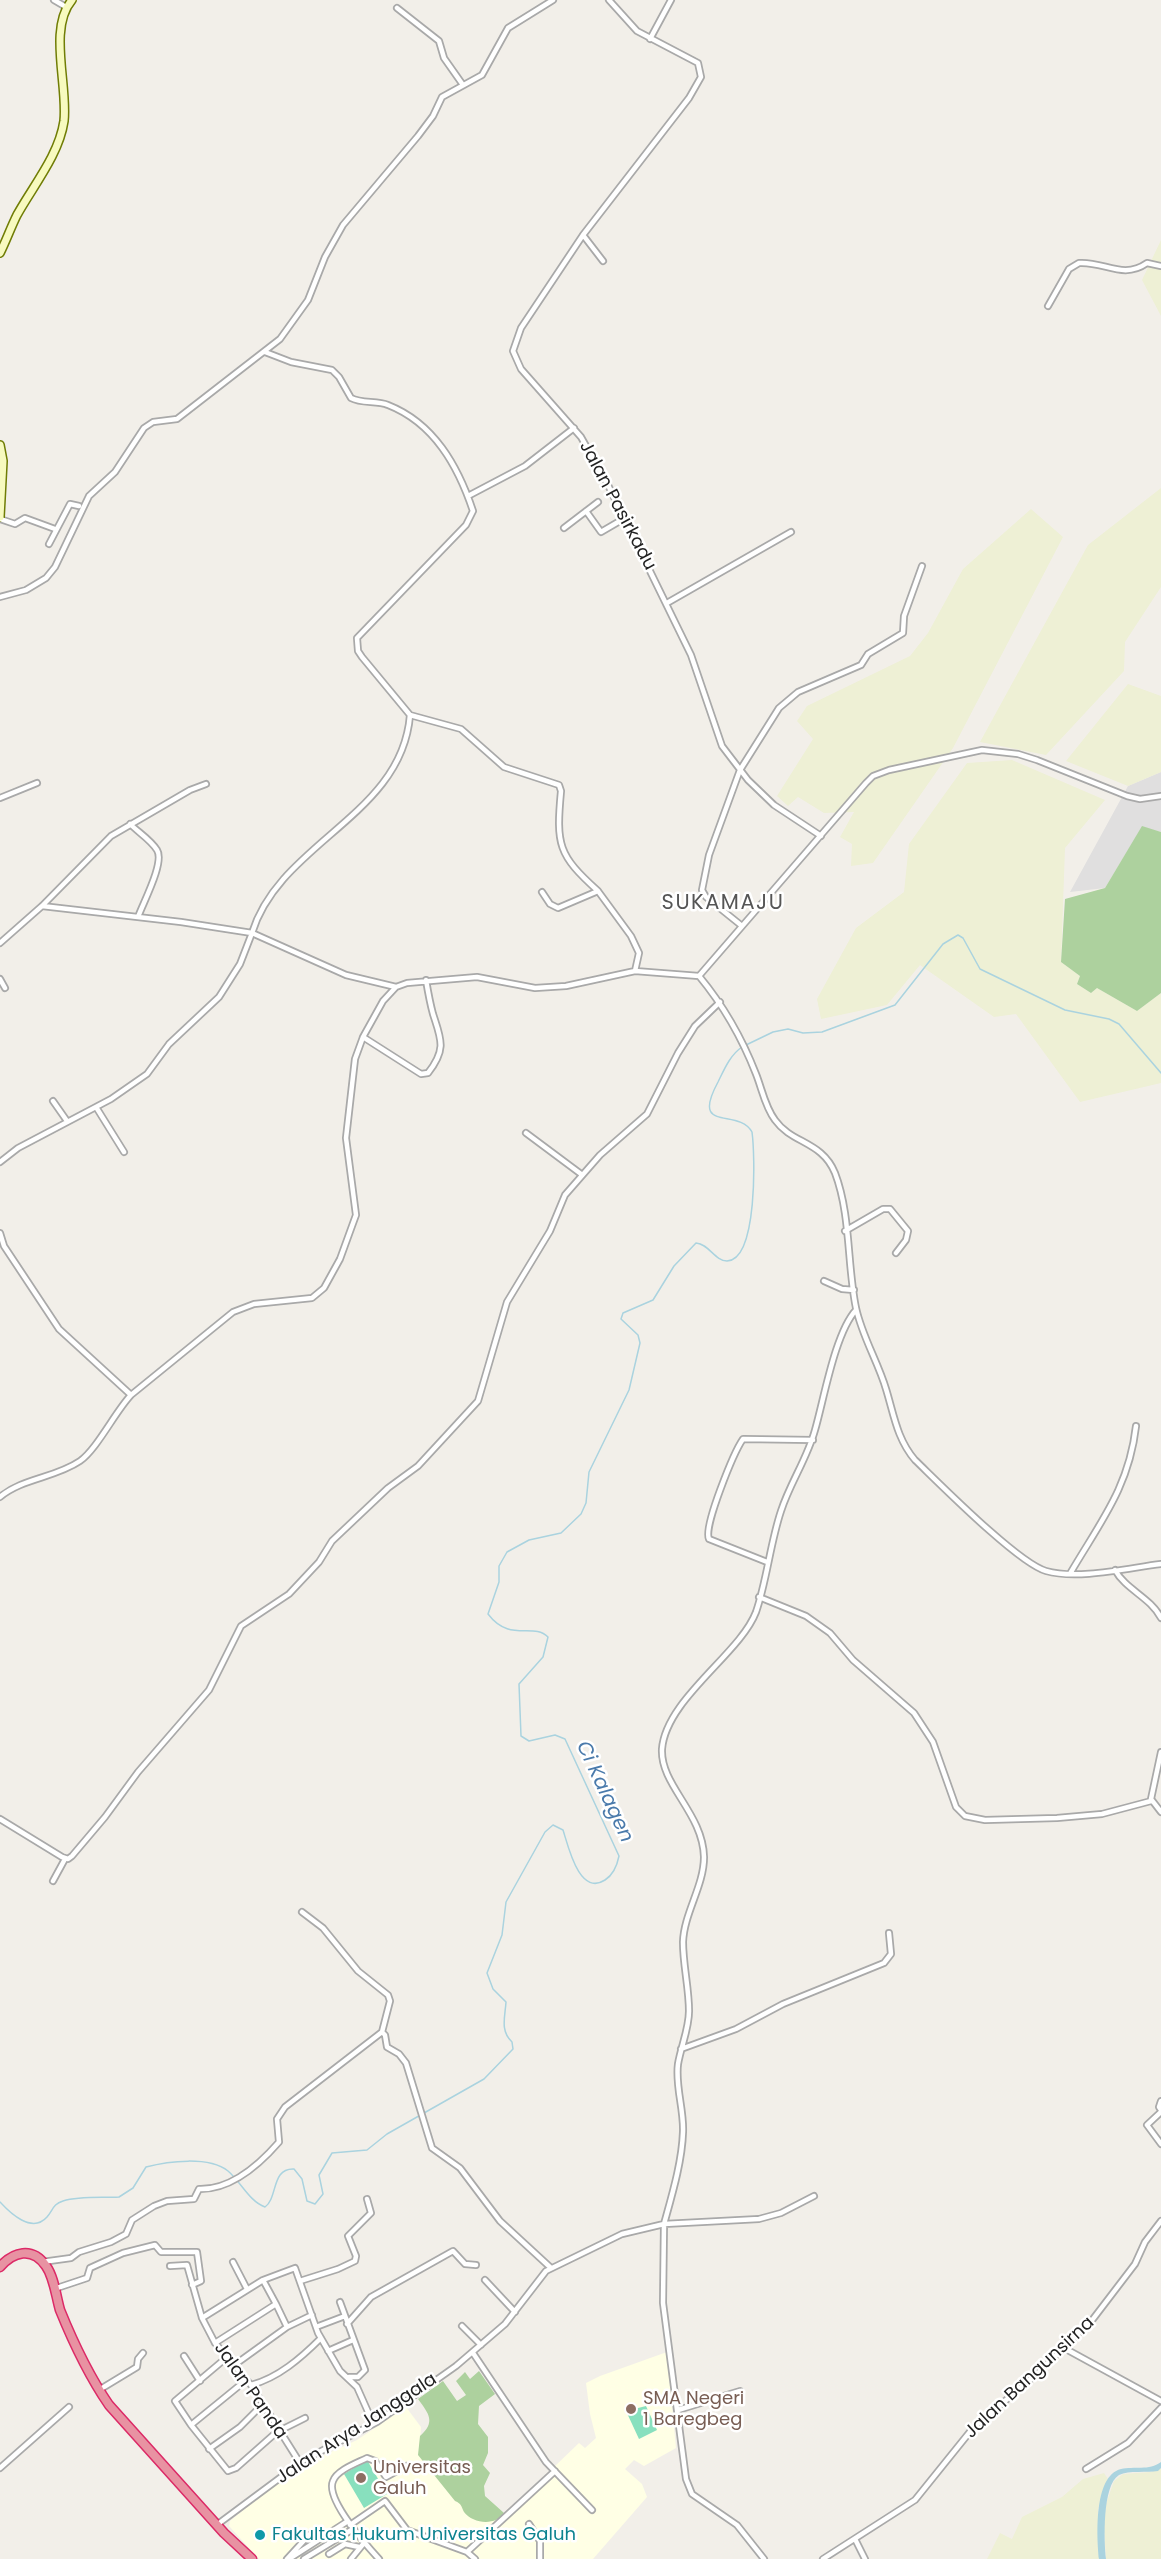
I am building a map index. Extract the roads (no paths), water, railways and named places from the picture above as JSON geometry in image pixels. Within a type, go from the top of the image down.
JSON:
[{"type":"highway","points":[[0,2267],[9,2257],[19,2253],[30,2254],[42,2262],[65,2321],[99,2391],[119,2417],[252,2559]]},
{"type":"main road","points":[[0,253],[16,217],[57,144],[63,123],[65,94],[60,28],[66,7],[72,0]]},
{"type":"main road","points":[[0,445],[3,461],[0,518]]},
{"type":"street","points":[[54,0],[66,7]]},
{"type":"street","points":[[0,597],[26,590],[46,578],[55,567],[89,496],[115,472],[144,428],[153,422],[177,419],[280,339],[308,300],[325,257],[343,225],[418,136],[433,116],[442,97],[482,75],[508,28],[553,0]]},
{"type":"street","name":"Jalan Pasirkadu","points":[[609,0],[626,21],[650,39],[698,63],[701,77],[689,98],[583,235],[520,328],[513,351],[521,369],[574,428],[625,518],[691,656],[722,746],[740,770],[774,805],[820,836]]},
{"type":"street","points":[[650,39],[670,0]]},
{"type":"street","points":[[397,8],[439,41],[444,58],[463,85]]},
{"type":"street","points":[[583,235],[603,261]]},
{"type":"street","points":[[1048,306],[1069,269],[1079,263],[1128,272],[1147,263],[1161,266]]},
{"type":"street","points":[[265,352],[291,362],[332,370],[339,377],[351,398],[386,403],[411,417],[440,443],[468,496],[473,511],[466,525],[357,638],[358,651],[410,715],[461,729],[504,767],[558,785],[561,791],[558,829],[562,850],[573,868],[598,891],[635,944],[639,953],[635,971]]},
{"type":"street","points":[[468,496],[525,466],[574,428]]},
{"type":"street","points":[[564,528],[598,502]]},
{"type":"street","points":[[48,544],[70,504],[79,506]]},
{"type":"street","points":[[586,511],[601,532],[625,518]]},
{"type":"street","points":[[0,518],[15,524],[25,518],[55,530]]},
{"type":"street","points":[[667,603],[791,532]]},
{"type":"street","points":[[742,926],[706,897],[702,890],[709,855],[740,770],[779,708],[790,697],[861,665],[868,654],[903,633],[904,616],[922,566]]},
{"type":"street","points":[[0,1162],[18,1148],[96,1107],[147,1074],[169,1044],[219,998],[240,964],[269,899],[306,854],[357,813],[379,790],[395,764],[407,731],[410,715]]},
{"type":"street","points":[[699,976],[866,783],[880,772],[957,753],[982,750],[1018,754],[1037,760],[1098,787],[1127,796],[1140,799],[1161,796]]},
{"type":"street","points":[[0,798],[37,783]]},
{"type":"street","points":[[0,943],[42,906],[111,836],[197,786],[206,784]]},
{"type":"street","points":[[130,824],[156,848],[159,855],[156,873],[138,917]]},
{"type":"street","points":[[542,892],[550,904],[558,908],[598,891]]},
{"type":"street","points":[[42,906],[252,933],[346,975],[396,987]]},
{"type":"street","points":[[0,1497],[22,1483],[83,1459],[118,1409],[132,1395],[233,1312],[254,1304],[312,1298],[324,1288],[340,1259],[356,1215],[346,1138],[349,1094],[363,1036],[383,1001],[396,987],[426,980],[477,977],[535,988],[566,986],[635,971],[699,976],[720,1002],[739,1038],[769,1111],[777,1123],[818,1149],[831,1166],[838,1185],[856,1310],[885,1386],[892,1415],[904,1447],[910,1454],[1013,1550],[1042,1569],[1099,1572],[1161,1564]]},
{"type":"street","points":[[0,980],[5,988]]},
{"type":"street","points":[[363,1036],[421,1074],[428,1072],[440,1052],[442,1035],[434,1015],[426,980]]},
{"type":"street","points":[[53,1881],[65,1859],[72,1856],[105,1817],[138,1772],[209,1690],[241,1626],[289,1594],[314,1568],[334,1539],[388,1488],[418,1466],[478,1401],[512,1292],[550,1231],[565,1195],[581,1174],[647,1114],[695,1026],[720,1002]]},
{"type":"street","points":[[53,1101],[67,1121]]},
{"type":"street","points":[[96,1107],[124,1152]]},
{"type":"street","points":[[526,1134],[581,1174]]},
{"type":"street","points":[[845,1231],[883,1209],[890,1209],[908,1231],[906,1240],[896,1253]]},
{"type":"street","points":[[0,1233],[4,1246],[59,1329],[132,1395]]},
{"type":"street","points":[[824,1281],[842,1289],[854,1290]]},
{"type":"street","points":[[764,2559],[737,2525],[692,2494],[686,2476],[663,2302],[664,2224],[683,2133],[678,2076],[681,2049],[689,2017],[684,1929],[704,1856],[692,1813],[663,1763],[663,1741],[678,1711],[744,1631],[755,1613],[788,1490],[813,1440],[840,1342],[847,1322],[856,1310]]},
{"type":"street","points":[[1071,1572],[1113,1505],[1132,1458],[1136,1426]]},
{"type":"street","points":[[767,1562],[709,1539],[708,1527],[735,1454],[743,1439],[813,1440]]},
{"type":"street","points":[[1114,1570],[1124,1582],[1150,1603],[1161,1618]]},
{"type":"street","points":[[759,1597],[806,1616],[830,1633],[853,1660],[914,1713],[933,1742],[956,1807],[965,1816],[985,1820],[1057,1818],[1102,1814],[1151,1801]]},
{"type":"street","points":[[1151,1801],[1161,1752]]},
{"type":"street","points":[[1151,1801],[1161,1812]]},
{"type":"street","points":[[0,1819],[65,1859]]},
{"type":"street","points":[[42,2262],[71,2259],[79,2252],[111,2242],[126,2234],[132,2220],[154,2206],[167,2201],[194,2199],[199,2190],[215,2190],[232,2182],[279,2142],[278,2119],[285,2107],[382,2032],[390,2001],[388,1995],[358,1971],[323,1928],[302,1912]]},
{"type":"street","points":[[681,2049],[736,2029],[783,2004],[884,1963],[891,1954],[889,1933]]},
{"type":"street","points":[[382,2032],[385,2035],[387,2047],[399,2054],[406,2063],[432,2148],[460,2168],[500,2221],[551,2268]]},
{"type":"street","points":[[1161,2101],[1158,2107],[1161,2111],[1147,2125],[1161,2144]]},
{"type":"street","name":"Jalan Arya Janggala","points":[[218,2524],[300,2463],[373,2423],[473,2353],[514,2312],[535,2284],[551,2268],[622,2234],[664,2224],[759,2219],[781,2213],[814,2196]]},
{"type":"street","points":[[300,2281],[355,2261],[356,2256],[348,2236],[370,2214],[367,2199]]},
{"type":"street","name":"Jalan Bangunsirna","points":[[823,2559],[915,2500],[970,2430],[1064,2348],[1108,2301],[1135,2264],[1145,2242],[1161,2221]]},
{"type":"street","points":[[54,2289],[87,2278],[90,2268],[123,2253],[155,2245],[161,2252],[197,2252],[201,2281],[192,2285],[187,2265],[171,2266]]},
{"type":"street","points":[[347,2324],[371,2297],[453,2251],[465,2264],[476,2265]]},
{"type":"street","points":[[233,2262],[247,2289]]},
{"type":"street","points":[[202,2318],[263,2280],[294,2268],[321,2338],[346,2377],[357,2387],[373,2423]]},
{"type":"street","points":[[263,2280],[287,2327]]},
{"type":"street","points":[[485,2280],[514,2312]]},
{"type":"street","name":"Jalan Panda","points":[[192,2285],[202,2318],[215,2343],[245,2381],[251,2385],[300,2463]]},
{"type":"street","points":[[340,2302],[365,2372],[358,2377],[346,2377]]},
{"type":"street","points":[[215,2343],[276,2304]]},
{"type":"street","points":[[233,2366],[287,2327],[312,2315]]},
{"type":"street","points":[[316,2327],[345,2316]]},
{"type":"street","points":[[462,2326],[481,2345]]},
{"type":"street","points":[[251,2385],[263,2382],[301,2359],[321,2338]]},
{"type":"street","points":[[328,2351],[353,2340]]},
{"type":"street","points":[[1064,2348],[1161,2401]]},
{"type":"street","points":[[99,2391],[138,2367],[138,2359],[143,2353]]},
{"type":"street","points":[[473,2353],[546,2462],[592,2510]]},
{"type":"street","points":[[184,2356],[200,2381]]},
{"type":"street","points":[[226,2358],[174,2403],[225,2469],[232,2470],[279,2431],[305,2418]]},
{"type":"street","points":[[191,2425],[245,2381]]},
{"type":"street","points":[[678,2410],[740,2391]]},
{"type":"street","points":[[209,2449],[240,2427],[262,2404]]},
{"type":"street","points":[[0,2468],[69,2408]]},
{"type":"street","points":[[1086,2469],[1128,2443],[1161,2408]]},
{"type":"street","points":[[379,2559],[350,2525],[332,2492],[331,2484],[336,2476],[367,2458],[375,2461],[386,2477],[406,2466]]},
{"type":"street","points":[[467,2552],[555,2471]]},
{"type":"street","points":[[288,2559],[350,2525],[385,2501],[407,2530],[467,2552],[475,2559]]},
{"type":"street","points":[[529,2524],[540,2541],[540,2559]]},
{"type":"street","points":[[304,2559],[324,2547],[350,2525]]},
{"type":"street","points":[[288,2559],[289,2554],[309,2535]]},
{"type":"street","points":[[855,2539],[865,2559]]},
{"type":"street","points":[[351,2559],[364,2542]]},
{"type":"street","points":[[324,2547],[330,2557],[345,2544],[359,2547]]},
{"type":"water","points":[[1161,2462],[1161,2468],[1158,2471],[1123,2473],[1113,2481],[1105,2514],[1106,2559],[1099,2559],[1099,2509],[1105,2483],[1112,2474],[1121,2469],[1146,2467]]},
{"type":"waterway","name":"Ci Kalagen","points":[[746,1045],[773,1032],[788,1029],[803,1033],[822,1032],[895,1005],[943,944],[958,935],[963,938],[980,969],[1065,1010],[1109,1019],[1119,1024],[1161,1073]]},
{"type":"waterway","name":"Ci Kalagen","points":[[0,2202],[9,2211],[28,2223],[41,2222],[60,2202],[70,2199],[119,2197],[133,2188],[146,2167],[188,2161],[220,2166],[233,2175],[254,2200],[265,2207],[272,2197],[278,2178],[287,2170],[294,2169],[302,2179],[307,2201],[315,2204],[323,2194],[319,2175],[332,2153],[367,2150],[387,2134],[484,2079],[513,2049],[505,2028],[506,2002],[493,1989],[487,1973],[502,1935],[506,1902],[545,1832],[553,1825],[563,1830],[576,1867],[588,1881],[596,1883],[608,1878],[619,1856],[565,1739],[555,1735],[529,1741],[521,1736],[519,1684],[543,1657],[548,1637],[535,1631],[505,1628],[496,1623],[488,1614],[499,1582],[499,1566],[507,1552],[529,1540],[561,1533],[581,1514],[586,1503],[589,1472],[629,1390],[640,1343],[638,1335],[621,1319],[623,1313],[653,1300],[674,1266],[696,1243],[705,1246],[719,1258],[727,1261],[737,1256],[744,1244],[749,1226],[754,1182],[752,1132],[737,1121],[713,1114],[710,1108],[711,1098],[725,1068],[734,1054],[742,1047]]},
{"type":"place","name":"SMA Negeri 1 Baregbeg","points":[[631,2409]]},
{"type":"place","name":"Universitas Galuh","points":[[361,2478]]},
{"type":"place","name":"Fakultas Hukum Universitas Galuh","points":[[260,2535]]},
{"type":"district","name":"SUKAMAJU","points":[[723,904]]}]
